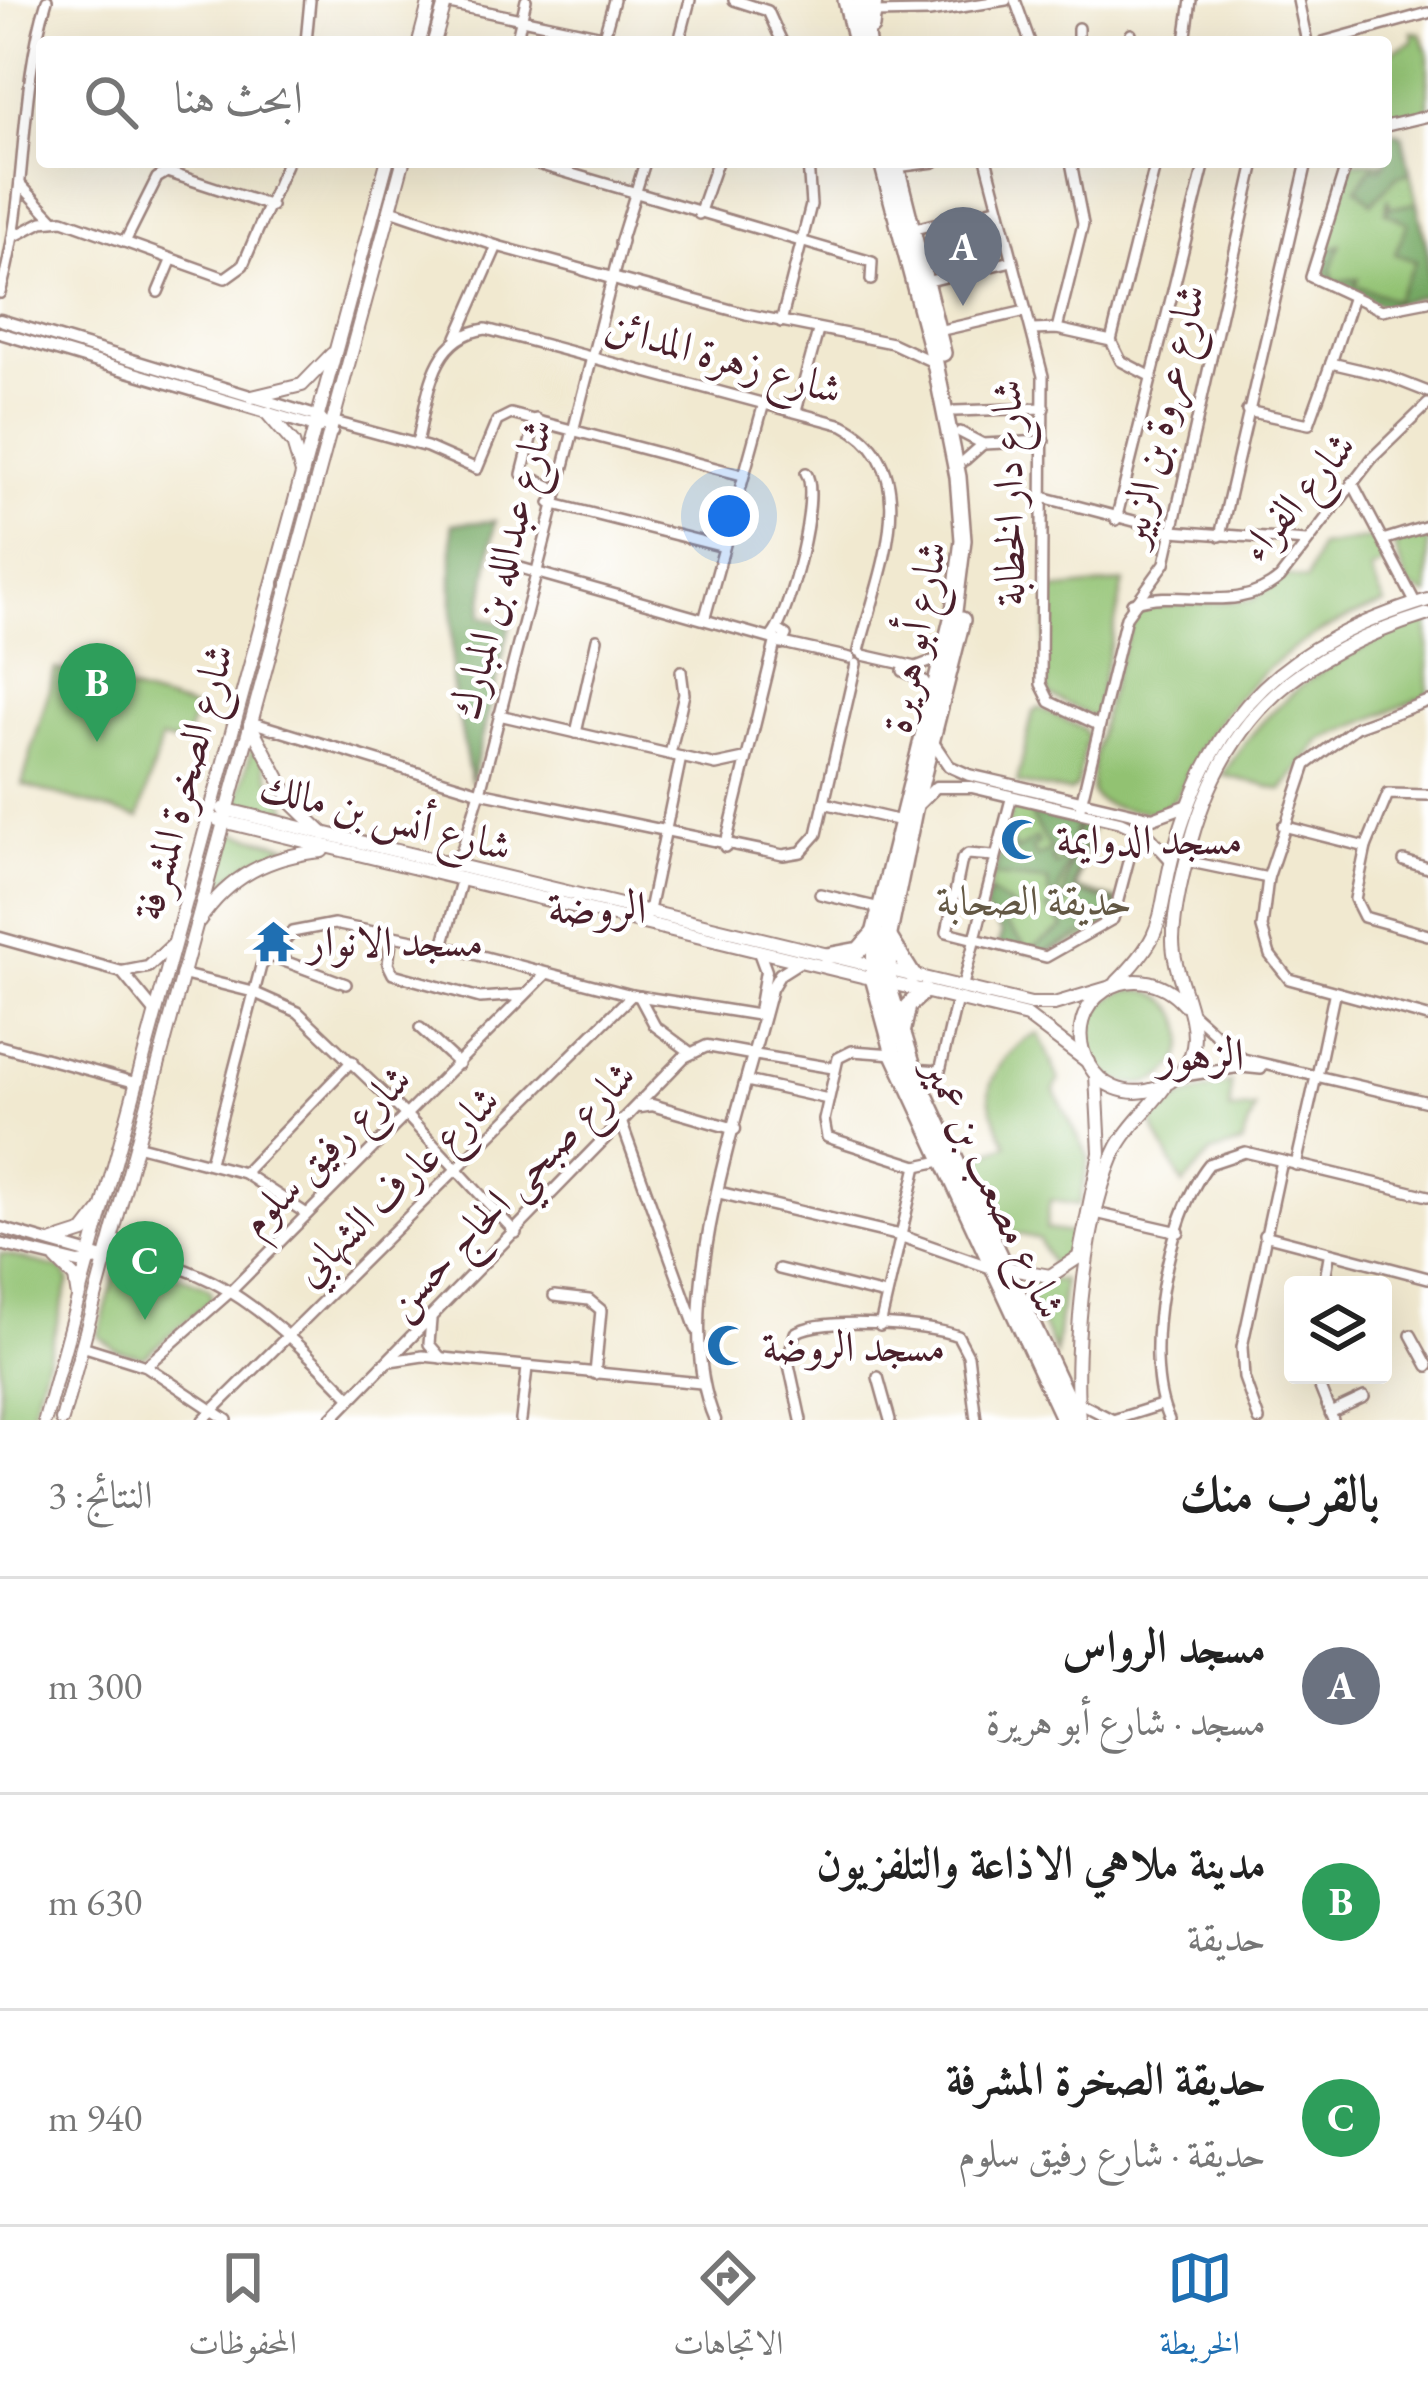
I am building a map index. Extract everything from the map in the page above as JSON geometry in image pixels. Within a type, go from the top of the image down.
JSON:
[{"type":"highway","points":[[846,0],[855,36]]},
{"type":"highway","points":[[868,36],[869,4]]},
{"type":"highway","name":"شارع أبو هريرة","points":[[892,168],[918,272]]},
{"type":"highway","name":"شارع أبو هريرة","points":[[880,976],[880,908],[932,741],[970,571],[960,431],[892,168]]},
{"type":"highway","name":"شارع أبو هريرة","points":[[882,932],[932,692],[960,586],[963,540],[958,477],[933,332]]},
{"type":"highway","points":[[827,956],[865,947],[882,932],[913,976]]},
{"type":"highway","name":"شارع مصعب بن عمير","points":[[880,976],[913,1069],[1064,1420]]},
{"type":"highway","name":"شارع مصعب بن عمير","points":[[880,976],[894,1054],[941,1161],[980,1241],[1071,1398],[1078,1420]]},
{"type":"highway","points":[[902,1038],[904,1014],[924,991]]},
{"type":"main road","points":[[422,36],[440,1]]},
{"type":"main road","points":[[435,36],[440,1]]},
{"type":"main road","name":"شارع الصخرة المشرفة","points":[[45,1420],[207,810],[303,476],[326,425],[340,343],[385,168]]},
{"type":"main road","name":"شارع الصخرة المشرفة","points":[[62,1420],[326,425],[401,168]]},
{"type":"main road","points":[[252,397],[309,381],[340,343]]},
{"type":"main road","points":[[267,413],[293,443],[303,476]]},
{"type":"main road","points":[[1092,1069],[1124,1091],[1172,1081],[1193,1045],[1173,939],[1179,861],[1186,806],[1231,721],[1294,659],[1332,635],[1422,602]]},
{"type":"main road","points":[[999,1268],[1050,1276],[1062,1273],[1078,1257],[1100,1153],[1083,1021],[1160,929],[1179,861],[1226,752],[1278,689],[1364,635],[1428,614]]},
{"type":"main road","points":[[250,723],[292,802],[324,834]]},
{"type":"main road","name":"شارع أنس بن مالك","points":[[207,810],[335,850],[799,962],[880,976],[913,976],[1037,1020],[1092,1069]]},
{"type":"main road","name":"شارع أنس بن مالك","points":[[224,815],[324,834],[827,956],[924,991],[1042,1005],[1112,986]]},
{"type":"main road","points":[[192,932],[223,891],[256,867],[287,856],[335,850]]},
{"type":"main road","points":[[1112,986],[1154,982],[1186,1007]]},
{"type":"main road","name":"شارع مصعب بن عمير","points":[[1071,1398],[1100,1214],[1121,1141],[1172,1081]]},
{"type":"main road","points":[[53,1242],[84,1232],[105,1204]]},
{"type":"main road","points":[[113,1240],[146,1258]]},
{"type":"main road","points":[[56,1258],[75,1278],[78,1305]]},
{"type":"street","points":[[38,36],[47,0]]},
{"type":"street","points":[[307,36],[310,0]]},
{"type":"street","points":[[517,36],[526,0]]},
{"type":"street","points":[[440,1],[519,22],[604,36],[614,0]]},
{"type":"street","points":[[681,36],[690,0]]},
{"type":"street","points":[[734,0],[768,11],[779,36]]},
{"type":"street","points":[[869,4],[929,12],[1011,0],[1027,36]]},
{"type":"street","points":[[1186,36],[1191,0]]},
{"type":"street","points":[[1298,0],[1306,36]]},
{"type":"street","points":[[1345,36],[1428,13]]},
{"type":"street","points":[[1078,28],[1078,36]]},
{"type":"street","points":[[0,293],[15,236],[26,87],[36,46]]},
{"type":"street","points":[[1392,125],[1428,116]]},
{"type":"street","points":[[20,184],[53,219],[218,277],[233,275],[271,206],[285,168]]},
{"type":"street","points":[[549,168],[874,263],[871,280]]},
{"type":"street","name":"شارع عبدالله بن المبارك","points":[[465,846],[550,502],[643,168]]},
{"type":"street","points":[[699,214],[715,168]]},
{"type":"street","points":[[781,322],[812,205],[809,168]]},
{"type":"street","name":"شارع دار الخطابة","points":[[988,168],[1033,330],[1044,408],[1041,685],[1050,702],[1098,725]]},
{"type":"street","points":[[1058,329],[1083,224],[1072,168]]},
{"type":"street","points":[[1152,377],[1121,361],[1111,341],[1154,168]]},
{"type":"street","points":[[1117,520],[1204,168]]},
{"type":"street","name":"شارع عروة بن الزبير","points":[[1080,807],[1132,603],[1163,566],[1254,168]]},
{"type":"street","points":[[1220,536],[1305,168]]},
{"type":"street","points":[[1344,168],[1310,274],[1352,299],[1392,310],[1428,301]]},
{"type":"street","points":[[125,242],[157,178],[167,172],[271,206]]},
{"type":"street","points":[[911,230],[996,208]]},
{"type":"street","points":[[391,209],[496,246],[781,322],[892,343],[935,363]]},
{"type":"street","points":[[15,236],[53,219]]},
{"type":"street","points":[[417,443],[436,366],[457,337],[496,246]]},
{"type":"street","points":[[158,292],[171,261]]},
{"type":"street","points":[[918,272],[1012,261]]},
{"type":"street","points":[[1247,411],[1309,424],[1352,299]]},
{"type":"street","points":[[892,343],[1026,311]]},
{"type":"street","points":[[0,320],[252,397],[326,425]]},
{"type":"street","name":"شارع زهرة المدائن","points":[[250,723],[480,792],[725,847],[770,855],[801,852],[817,834],[890,522],[890,476],[874,445],[860,433],[796,411],[590,352],[500,329],[457,337]]},
{"type":"street","points":[[1033,330],[1058,329],[1111,341]]},
{"type":"street","points":[[796,411],[818,331]]},
{"type":"street","points":[[0,333],[267,413],[417,443],[477,469],[500,417],[507,413],[742,475]]},
{"type":"street","points":[[1331,364],[1428,392]]},
{"type":"street","points":[[705,617],[764,403]]},
{"type":"street","name":"شارع الفراء","points":[[1132,603],[1247,598],[1280,578],[1352,482],[1428,404]]},
{"type":"street","points":[[956,411],[1044,408]]},
{"type":"street","points":[[536,419],[522,474],[554,488]]},
{"type":"street","points":[[960,431],[983,444],[1044,441]]},
{"type":"street","points":[[965,460],[983,444]]},
{"type":"street","points":[[725,847],[813,499],[806,473]]},
{"type":"street","points":[[1352,482],[1422,602]]},
{"type":"street","points":[[1046,498],[1172,531],[1306,542]]},
{"type":"street","points":[[550,502],[724,547]]},
{"type":"street","points":[[1386,539],[1428,526]]},
{"type":"street","points":[[502,563],[857,656],[908,667],[940,658]]},
{"type":"street","points":[[576,733],[597,639]]},
{"type":"street","points":[[857,656],[914,674],[932,692]]},
{"type":"street","points":[[648,915],[684,694],[681,671]]},
{"type":"street","points":[[1428,701],[1356,727],[1322,750],[1297,778],[1268,878],[1262,928],[1270,955],[1289,979],[1428,1017]]},
{"type":"street","points":[[499,715],[726,766],[744,760]]},
{"type":"street","points":[[932,741],[958,771],[1137,828],[1179,861],[1268,878]]},
{"type":"street","points":[[824,803],[907,816],[930,790],[944,785],[1153,818],[1186,806]]},
{"type":"street","points":[[1428,795],[1388,794],[1366,847],[1354,899],[1359,913],[1428,935]]},
{"type":"street","points":[[913,1069],[940,1072],[1011,799]]},
{"type":"street","points":[[1283,826],[1366,847]]},
{"type":"street","points":[[993,856],[964,856],[946,925],[949,934],[1046,957],[1102,929],[1117,911],[1137,828]]},
{"type":"street","points":[[446,863],[465,846],[468,860],[481,872]]},
{"type":"street","points":[[1404,861],[1428,868]]},
{"type":"street","points":[[443,946],[463,878]]},
{"type":"street","points":[[820,894],[880,908]]},
{"type":"street","points":[[210,1162],[253,992],[268,955],[282,939],[311,925],[443,946],[636,996],[760,1019]]},
{"type":"street","points":[[392,936],[388,964],[393,974],[480,998],[526,994]]},
{"type":"street","points":[[0,938],[122,972],[149,966],[173,944]]},
{"type":"street","points":[[716,1420],[700,1384],[696,1329],[705,1255],[760,1019],[766,971],[759,952]]},
{"type":"street","points":[[268,955],[346,984]]},
{"type":"street","points":[[760,1019],[772,984],[799,962]]},
{"type":"street","points":[[122,972],[155,1012]]},
{"type":"street","points":[[181,974],[253,992],[298,1012],[407,1116],[516,1232]]},
{"type":"street","name":"شارع رفيق سلوم","points":[[146,1366],[230,1292],[545,975]]},
{"type":"street","points":[[1296,1165],[1334,995]]},
{"type":"street","points":[[636,996],[655,1026],[690,1052]]},
{"type":"street","name":"شارع عارف الشهابي","points":[[203,1420],[636,996]]},
{"type":"street","points":[[1186,1007],[1243,1059],[1428,1104]]},
{"type":"street","points":[[419,1028],[459,1064]]},
{"type":"street","points":[[0,1046],[137,1083]]},
{"type":"street","name":"شارع صبحي الحاج حسن","points":[[329,1420],[690,1052],[707,1046],[753,1057]]},
{"type":"street","points":[[894,1054],[852,1051],[838,1058],[824,1128],[834,1143],[917,1166],[941,1161]]},
{"type":"street","points":[[753,1057],[833,1068]]},
{"type":"street","points":[[244,1173],[352,1061]]},
{"type":"street","points":[[1172,1081],[1241,1066],[1316,1079]]},
{"type":"street","points":[[747,1082],[827,1099]]},
{"type":"street","points":[[639,1107],[663,1108],[735,1129]]},
{"type":"street","points":[[622,1124],[696,1329]]},
{"type":"street","points":[[136,1145],[244,1173],[307,1214]]},
{"type":"street","points":[[1168,1420],[1161,1405],[1154,1337],[1179,1232],[1199,1178],[1214,1161],[1238,1152],[1428,1196]]},
{"type":"street","points":[[1259,1420],[1242,1363],[1282,1161]]},
{"type":"street","points":[[880,1326],[917,1166]]},
{"type":"street","points":[[721,1192],[898,1235],[999,1268]]},
{"type":"street","points":[[1100,1214],[1179,1232]]},
{"type":"street","points":[[0,1228],[91,1258]]},
{"type":"street","points":[[1264,1235],[1329,1256],[1428,1278]]},
{"type":"street","points":[[957,1252],[980,1241]]},
{"type":"street","points":[[0,1244],[56,1258],[146,1258],[230,1292],[289,1336],[351,1398]]},
{"type":"street","points":[[1326,1276],[1329,1256]]},
{"type":"street","points":[[779,1269],[886,1295]]},
{"type":"street","points":[[554,1296],[589,1300],[601,1310],[595,1374]]},
{"type":"street","points":[[433,1315],[428,1341],[441,1358]]},
{"type":"street","points":[[801,1420],[788,1360],[795,1333],[814,1325],[880,1326],[958,1336],[968,1355],[976,1420]]},
{"type":"street","points":[[1411,1335],[1428,1366]]},
{"type":"street","points":[[82,1346],[146,1366],[215,1408],[226,1420]]},
{"type":"street","points":[[387,1363],[416,1356],[700,1384]]},
{"type":"street","points":[[521,1420],[526,1368]]},
{"type":"street","points":[[878,1378],[890,1420]]},
{"type":"street","points":[[1318,1384],[1331,1418],[1364,1397]]},
{"type":"street","points":[[1071,1398],[1113,1420],[1161,1405]]},
{"type":"green space","points":[[1412,32],[1421,33],[1428,54],[1428,111],[1392,119],[1392,51],[1413,41]]},
{"type":"green space","points":[[1392,132],[1402,135],[1428,254],[1428,295],[1383,306],[1319,275],[1317,266],[1349,168],[1392,168]]},
{"type":"green space","points":[[1392,132],[1402,135],[1410,173],[1397,176],[1372,203],[1357,188],[1372,168],[1392,168]]},
{"type":"green space","points":[[1388,198],[1390,208],[1417,203],[1428,254],[1428,295],[1383,306],[1323,281],[1317,266],[1322,252],[1340,245],[1331,271],[1335,282],[1358,278],[1355,285],[1395,300],[1416,261],[1395,254],[1408,223],[1386,213]]},
{"type":"green space","points":[[495,521],[481,616],[510,626],[471,783],[452,682],[452,524]]},
{"type":"green space","points":[[1428,531],[1426,595],[1408,586],[1394,545]]},
{"type":"green space","points":[[1373,538],[1388,562],[1370,571],[1385,604],[1305,641],[1259,676],[1220,719],[1167,807],[1158,813],[1124,809],[1094,796],[1094,762],[1107,702],[1142,607],[1252,600],[1287,576],[1307,580],[1319,546]]},
{"type":"green space","points":[[1124,582],[1094,718],[1048,694],[1044,649],[1051,590]]},
{"type":"green space","points":[[1428,620],[1428,695],[1320,741],[1282,790],[1223,775],[1264,721],[1311,679],[1365,646]]},
{"type":"green space","points":[[55,669],[195,709],[185,745],[161,739],[139,818],[22,785]]},
{"type":"green space","points":[[1039,708],[1082,728],[1087,736],[1077,786],[1070,792],[1017,783],[1033,712]]},
{"type":"green space","points":[[255,737],[272,785],[299,824],[236,807]]},
{"type":"green space","name":"حديقة الصحابة","points":[[1012,808],[1092,827],[1076,888],[1120,901],[1104,931],[1042,955],[998,944],[1002,933],[984,909]]},
{"type":"green space","points":[[1030,813],[1076,824],[1069,852],[1051,859],[1056,866],[1071,855],[1056,897],[1049,895],[1048,881],[994,876],[1006,831],[1016,851],[1036,838],[1039,844],[1032,848],[1037,857],[1051,850]]},
{"type":"green space","points":[[1079,824],[1088,826],[1073,891],[1115,903],[1106,923],[1039,954],[998,944],[1002,933],[984,909],[990,893],[1015,908],[999,917],[1023,943],[1019,946],[1029,950],[1064,927],[1047,909],[1062,897],[1068,902],[1063,911],[1086,926],[1093,915],[1064,895]]},
{"type":"green space","points":[[231,832],[289,846],[251,862],[214,891]]},
{"type":"green space","points":[[1137,990],[1155,993],[1170,1004],[1181,1019],[1181,1055],[1170,1070],[1155,1081],[1137,1084],[1119,1081],[1104,1070],[1093,1055],[1090,1037],[1093,1019],[1104,1004],[1119,993]]},
{"type":"green space","points":[[1039,1034],[1059,1080],[1054,1090],[1089,1158],[1079,1205],[1050,1200],[1046,1229],[1071,1233],[1067,1253],[1053,1267],[1039,1239],[997,1229],[985,1199],[989,1196],[966,1161],[1007,1145],[992,1109],[992,1079],[1015,1048]]},
{"type":"green space","points":[[1231,1082],[1230,1110],[1255,1108],[1242,1144],[1211,1153],[1183,1185],[1151,1122],[1182,1097]]},
{"type":"green space","points":[[0,1253],[61,1269],[69,1280],[30,1420],[0,1420]]},
{"type":"green space","points":[[153,1266],[204,1286],[211,1291],[211,1300],[144,1357],[116,1350],[98,1336],[116,1272],[140,1278]]},
{"type":"green space","points":[[1063,1280],[1063,1290],[1056,1354],[1022,1281]]},
{"type":"place","name":"مسجد الرواس","points":[[963,306]]},
{"type":"place","name":"مدينة ملاهي الاذاعة والتلفزيون","points":[[97,742]]},
{"type":"place","name":"مسجد الدوايمة","points":[[1022,839]]},
{"type":"place","name":"مسجد الانوار","points":[[274,941]]},
{"type":"place","name":"حديقة الصخرة المشرفة","points":[[145,1320]]},
{"type":"place","name":"مسجد الروضة","points":[[728,1346]]},
{"type":"district","name":"الروضة","points":[[597,907]]},
{"type":"district","name":"الزهور","points":[[1201,1054]]}]
